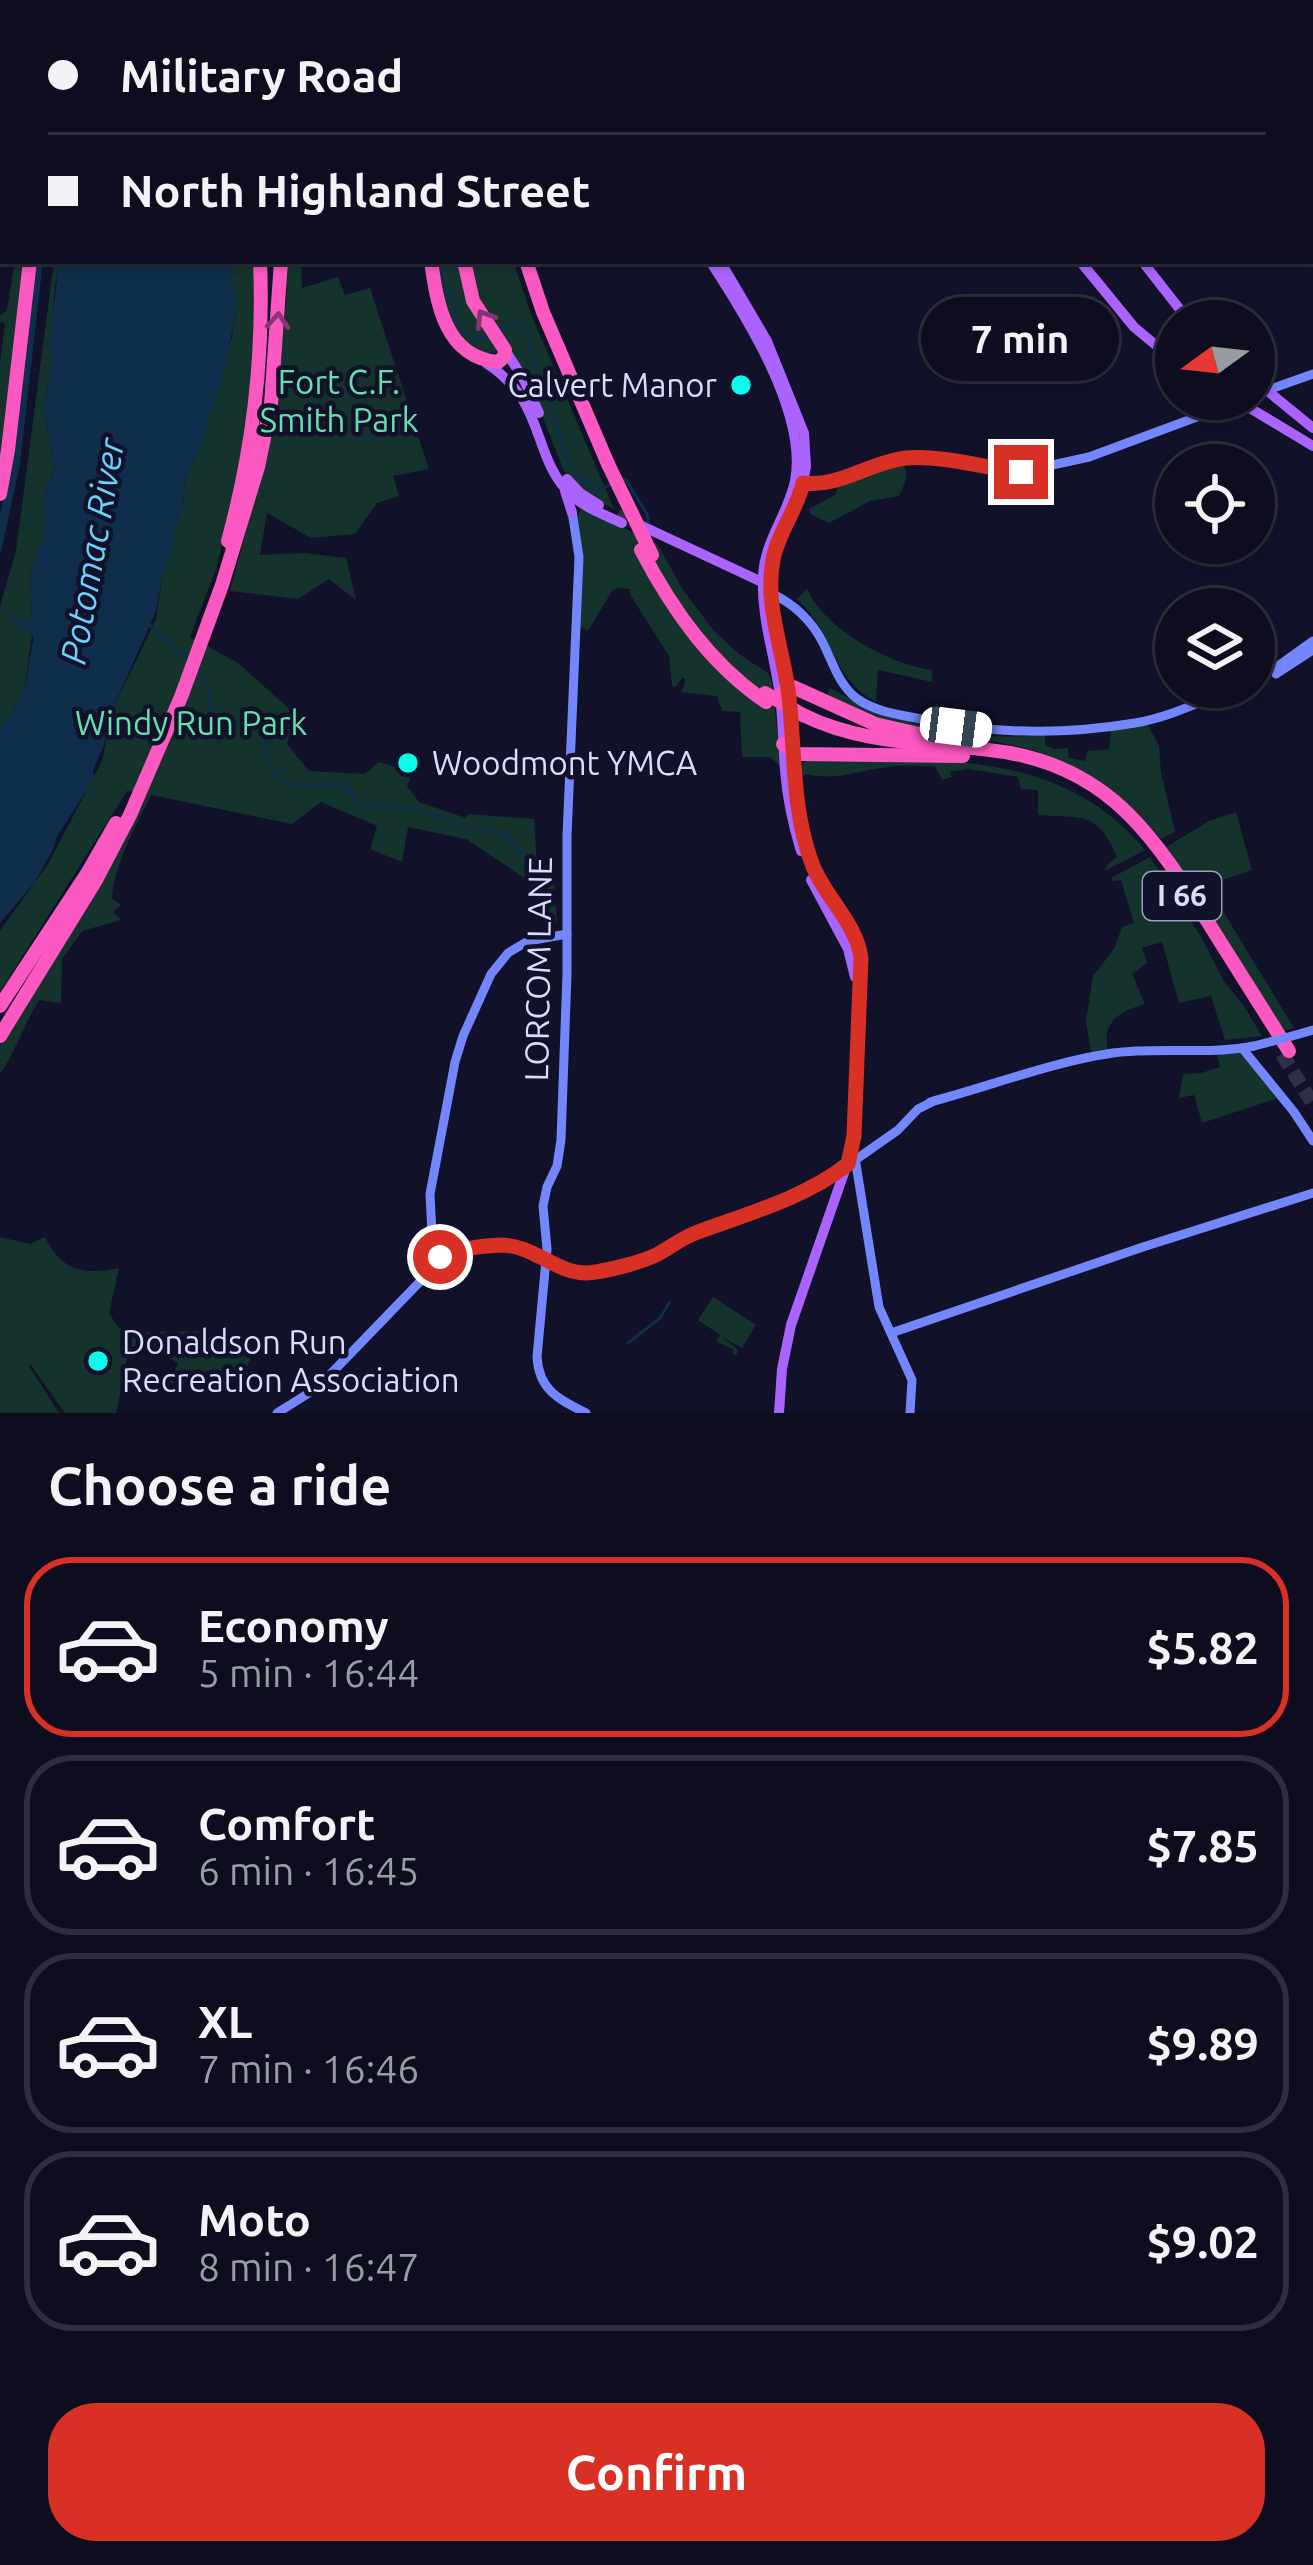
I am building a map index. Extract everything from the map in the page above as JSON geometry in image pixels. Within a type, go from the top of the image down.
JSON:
[{"type":"highway","points":[[0,494],[30,264]]},
{"type":"highway","points":[[200,637],[247,461],[259,359],[260,264]]},
{"type":"highway","points":[[0,1036],[96,880],[138,797],[244,520],[259,467],[275,361],[280,264]]},
{"type":"highway","points":[[431,264],[445,326],[460,345],[496,363],[505,350],[475,305],[465,264]]},
{"type":"highway","name":"I 66","points":[[523,264],[604,463],[703,635],[729,664],[804,720],[868,746],[1016,762],[1078,785],[1121,816],[1160,860],[1286,1053],[1165,855],[1108,796],[1044,762],[1012,754],[877,740],[804,720]]},
{"type":"highway","points":[[775,694],[794,688],[892,729],[1012,754]]},
{"type":"highway","points":[[0,1006],[88,872],[178,696]]},
{"type":"highway","points":[[788,748],[814,754],[963,756]]},
{"type":"highway","points":[[791,778],[802,758],[814,754]]},
{"type":"main road","points":[[712,264],[752,329],[786,407],[797,449],[799,483],[765,556],[756,570],[746,574]]},
{"type":"main road","points":[[722,264],[756,318],[797,411],[806,450],[796,506],[776,547],[767,588]]},
{"type":"main road","points":[[1082,264],[1134,327],[1155,344]]},
{"type":"main road","points":[[1144,264],[1173,300]]},
{"type":"main road","points":[[505,350],[533,398],[573,518]]},
{"type":"main road","points":[[478,358],[523,397],[561,476],[587,504],[620,518]]},
{"type":"main road","points":[[1275,403],[1313,428]]},
{"type":"main road","points":[[1271,420],[1313,446]]},
{"type":"main road","points":[[561,476],[587,504]]},
{"type":"main road","points":[[573,518],[587,504]]},
{"type":"main road","points":[[646,541],[767,588]]},
{"type":"main road","points":[[646,541],[746,574],[767,588]]},
{"type":"main road","points":[[765,556],[775,694],[788,748],[791,816],[804,861],[854,968],[855,1034],[849,1154],[789,1331],[777,1413]]},
{"type":"main road","points":[[777,1413],[784,1330],[829,1185],[849,1154]]},
{"type":"street","points":[[1275,388],[1313,374]]},
{"type":"street","points":[[799,483],[821,484],[908,458],[1044,471],[1186,420]]},
{"type":"street","points":[[1025,471],[1027,458]]},
{"type":"street","name":"LORCOM LANE","points":[[573,518],[579,553],[561,1140],[543,1206],[547,1260],[537,1357],[540,1376],[554,1397],[586,1413]]},
{"type":"street","points":[[767,588],[794,601],[816,624],[852,690],[870,703],[896,711],[1016,729],[1140,719],[1173,708]]},
{"type":"street","points":[[1275,668],[1313,646]]},
{"type":"street","points":[[277,1413],[325,1383],[428,1275],[436,1258],[432,1194],[456,1057],[491,974],[515,947],[536,939],[567,937]]},
{"type":"street","points":[[910,1413],[911,1378],[878,1303],[849,1154],[892,1133],[909,1113],[932,1102],[1094,1056],[1249,1045],[1313,1028]]},
{"type":"street","points":[[1249,1045],[1313,1141]]},
{"type":"street","points":[[544,1287],[551,1270],[589,1273],[647,1258],[683,1238],[829,1185]]},
{"type":"street","points":[[891,1333],[1313,1192]]},
{"type":"street","points":[[436,1258],[473,1247],[506,1245],[568,1269]]},
{"type":"green space","points":[[15,264],[28,264],[0,485],[0,363],[5,323],[0,316],[7,310]]},
{"type":"green space","points":[[54,264],[59,264],[44,407],[54,469],[44,495],[44,535],[30,575],[32,619],[8,616],[32,634],[24,692],[0,730],[0,606],[16,551]]},
{"type":"green space","name":"Windy Run Park","points":[[235,264],[257,264],[246,437],[216,569],[190,637],[238,663],[295,714],[287,744],[309,771],[365,774],[379,762],[412,772],[407,786],[419,802],[466,818],[468,814],[534,819],[537,865],[554,881],[557,924],[526,879],[466,839],[408,827],[402,862],[370,849],[377,826],[321,802],[292,824],[151,795],[117,871],[112,898],[121,905],[113,912],[121,920],[82,931],[62,959],[61,1003],[39,1000],[0,1074],[0,1046],[142,793],[127,791],[0,992],[0,931],[48,864],[102,761],[112,711],[156,619],[174,526],[183,507],[185,479],[198,452],[232,336],[236,313],[230,284]]},
{"type":"green space","name":"Fort C.F. Smith Park","points":[[286,264],[301,264],[302,288],[338,277],[345,295],[370,288],[429,469],[393,476],[399,496],[377,503],[355,534],[311,538],[267,513],[260,555],[346,558],[356,600],[329,579],[298,599],[230,591],[271,439]]},
{"type":"green space","points":[[434,264],[461,264],[499,349],[481,354],[451,328]]},
{"type":"green space","points":[[467,264],[514,264],[614,509],[584,493],[564,471],[533,392],[479,307]]},
{"type":"green space","points":[[902,463],[906,475],[899,496],[870,501],[829,523],[810,514],[809,509],[835,495],[840,484]]},
{"type":"green space","points":[[581,509],[658,545],[683,590],[714,631],[768,673],[781,767],[770,757],[742,757],[740,712],[722,711],[717,696],[681,692],[683,677],[672,686],[669,656],[630,589],[612,591],[588,631],[579,626],[577,517]]},
{"type":"green space","points":[[807,589],[843,631],[879,653],[932,670],[932,682],[878,670],[876,702],[861,693],[797,599]]},
{"type":"green space","points":[[830,688],[881,712],[934,728],[989,736],[1045,735],[1045,745],[1068,748],[1069,758],[1085,761],[1087,751],[1109,749],[1111,730],[1148,725],[1159,746],[1175,832],[1161,839],[1117,795],[1082,771],[1044,754],[885,721],[826,698]]},
{"type":"green space","points":[[812,759],[948,761],[1034,776],[1074,792],[1111,817],[1145,850],[1105,871],[1117,857],[1103,831],[1087,820],[1038,815],[1038,790],[1021,789],[1018,777],[968,769],[950,772],[952,777],[942,780],[935,766],[912,765],[800,777],[802,763]]},
{"type":"green space","points":[[1236,812],[1252,870],[1207,885],[1294,1028],[1283,1031],[1166,847],[1209,821]]},
{"type":"green space","points":[[1150,857],[1262,1036],[1225,1040],[1211,996],[1179,1003],[1162,942],[1142,948],[1147,963],[1132,974],[1145,1004],[1128,1010],[1110,1025],[1108,1050],[1091,1052],[1086,1021],[1093,976],[1114,949],[1122,927],[1134,923],[1121,880],[1111,878]]},
{"type":"green space","points":[[1236,1052],[1278,1098],[1202,1123],[1194,1095],[1179,1098],[1183,1074],[1220,1067],[1217,1054]]},
{"type":"green space","points":[[0,1237],[30,1244],[45,1237],[59,1258],[75,1268],[119,1268],[109,1313],[118,1327],[139,1332],[202,1331],[251,1359],[239,1380],[195,1371],[186,1386],[169,1382],[178,1364],[164,1353],[129,1349],[116,1413],[65,1413],[30,1364],[59,1413],[0,1413]]},
{"type":"green space","points":[[713,1297],[756,1325],[742,1348],[722,1337],[738,1350],[736,1356],[716,1341],[720,1335],[698,1320]]},
{"type":"water","points":[[34,264],[43,264],[20,464],[0,556],[0,514],[11,461]]},
{"type":"water","name":"Potomac River","points":[[59,264],[235,264],[230,284],[236,313],[222,379],[185,479],[183,507],[174,526],[156,611],[112,711],[94,778],[35,882],[0,923],[0,730],[24,692],[33,640],[32,634],[8,617],[32,619],[30,575],[44,535],[44,495],[54,469],[44,407],[52,363],[49,347]]},
{"type":"waterway","points":[[446,264],[441,283],[454,301],[457,325],[474,338],[488,336]]},
{"type":"waterway","points":[[497,330],[513,324],[525,331],[563,447],[576,472],[598,490],[614,483]]},
{"type":"waterway","points":[[623,479],[648,522]]},
{"type":"waterway","points":[[146,621],[188,658]]},
{"type":"waterway","points":[[199,669],[211,695],[210,721],[262,727],[268,761],[284,781],[303,786],[344,785],[361,804],[411,809],[467,827],[504,832],[539,878],[545,925]]},
{"type":"waterway","points":[[628,1343],[660,1318],[669,1303]]},
{"type":"tunnel","points":[[618,514],[639,524]]},
{"type":"tunnel","points":[[1282,1054],[1313,1104]]},
{"type":"place","name":"Calvert Manor","points":[[741,385]]},
{"type":"place","name":"Woodmont YMCA","points":[[408,763]]},
{"type":"place","name":"Donaldson Run Recreation Association","points":[[98,1361]]},
{"type":"route","points":[[440,1257],[434,1253],[431,1262],[468,1249],[506,1245],[578,1272],[603,1270],[647,1258],[683,1238],[741,1218],[824,1181],[848,1164],[860,1053],[861,958],[854,933],[817,877],[805,842],[794,782],[787,681],[773,611],[773,560],[803,483],[818,485],[908,458],[1021,472]]}]
